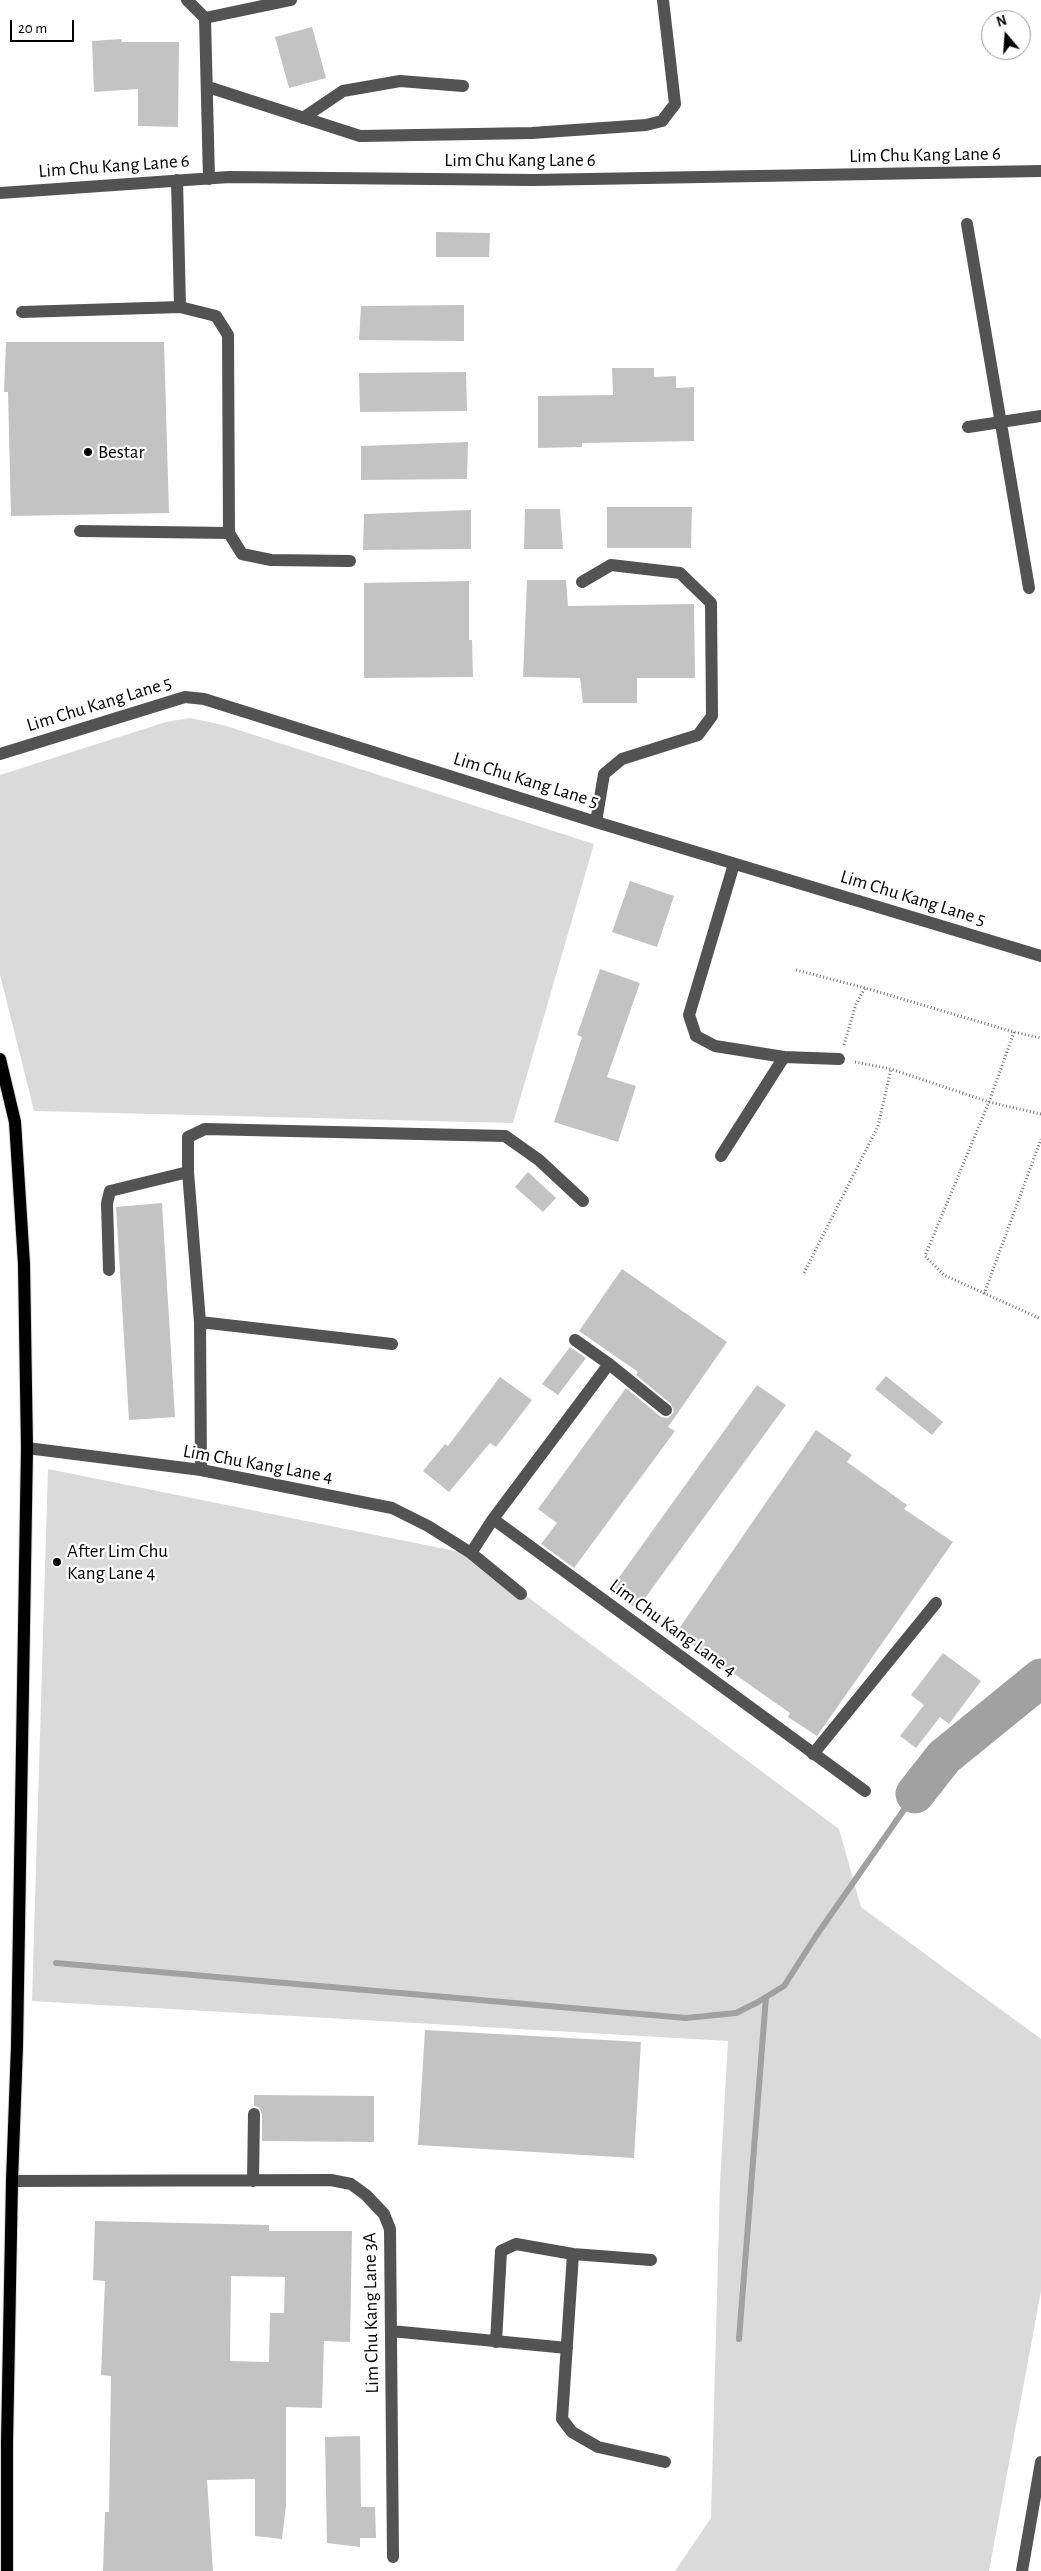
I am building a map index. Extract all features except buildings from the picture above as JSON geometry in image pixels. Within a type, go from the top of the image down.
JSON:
[{"type":"main road","points":[[0,1059],[15,1122],[24,1264],[27,1448],[17,2046],[12,2181],[7,2443],[7,2571]]},
{"type":"street","points":[[188,0],[206,18],[209,179]]},
{"type":"street","points":[[206,18],[291,0]]},
{"type":"street","points":[[208,87],[360,136],[532,133],[646,125],[662,120],[675,104],[663,0]]},
{"type":"street","points":[[303,118],[343,91],[400,81],[463,86]]},
{"type":"street","name":"Lim Chu Kang Lane 6","points":[[0,193],[209,179],[533,180],[1041,170]]},
{"type":"street","points":[[177,180],[180,307]]},
{"type":"street","points":[[967,224],[1002,422],[1028,588]]},
{"type":"street","points":[[22,312],[180,307],[216,316],[228,335],[229,533],[242,554],[271,560],[350,561]]},
{"type":"street","points":[[968,427],[1041,416]]},
{"type":"street","points":[[80,531],[229,533]]},
{"type":"street","points":[[582,582],[611,565],[680,573],[711,603],[712,716],[698,735],[622,759],[604,774],[596,822]]},
{"type":"street","name":"Lim Chu Kang Lane 5","points":[[0,754],[185,697],[204,699],[596,822],[1041,956]]},
{"type":"street","points":[[734,864],[689,1015],[696,1036],[715,1046],[784,1057],[839,1059]]},
{"type":"street","points":[[721,1156],[784,1057]]},
{"type":"street","points":[[201,1470],[200,1322],[188,1172],[188,1137],[205,1129],[505,1136],[539,1160],[583,1201]]},
{"type":"street","points":[[108,1270],[107,1203],[110,1191],[188,1172]]},
{"type":"street","points":[[200,1322],[392,1344]]},
{"type":"street","points":[[575,1340],[609,1364],[666,1410]]},
{"type":"street","points":[[470,1553],[492,1519],[609,1364]]},
{"type":"street","name":"Lim Chu Kang Lane 4","points":[[27,1448],[201,1470],[392,1508],[428,1526],[470,1553],[521,1594]]},
{"type":"street","name":"Lim Chu Kang Lane 4","points":[[492,1519],[866,1791]]},
{"type":"street","points":[[813,1754],[936,1604]]},
{"type":"street","points":[[254,2114],[254,2180]]},
{"type":"street","name":"Lim Chu Kang Lane 3A","points":[[12,2181],[331,2180],[351,2184],[366,2195],[384,2214],[390,2229],[393,2557]]},
{"type":"street","points":[[496,2342],[501,2251],[516,2244],[573,2254],[651,2260]]},
{"type":"street","points":[[573,2254],[562,2419],[572,2432],[598,2447],[665,2462]]},
{"type":"street","points":[[391,2331],[566,2348]]},
{"type":"street","points":[[1022,2571],[1041,2462]]},
{"type":"path","points":[[796,970],[1041,1038]]},
{"type":"path","points":[[865,988],[856,1004],[839,1059],[891,1068],[989,1102],[1041,1114]]},
{"type":"path","points":[[1014,1032],[989,1102],[925,1256],[944,1275],[1041,1319]]},
{"type":"path","points":[[804,1273],[878,1126],[891,1068]]},
{"type":"path","points":[[984,1294],[1041,1139]]},
{"type":"shaded area","points":[[190,718],[223,725],[594,844],[513,1123],[34,1111],[0,975],[0,775],[166,722]]},
{"type":"shaded area","points":[[48,1469],[470,1554],[839,1829],[861,1907],[1041,2039],[1041,2291],[989,2571],[675,2571],[711,2518],[720,2184],[728,2041],[32,2001]]},
{"type":"waterway","points":[[915,1794],[944,1757],[1041,1678]]},
{"type":"waterway","points":[[56,1963],[686,2018],[736,2013],[784,1986],[816,1936],[915,1794]]},
{"type":"waterway","points":[[739,2339],[766,1997]]},
{"type":"place","name":"Bestar","points":[[88,452]]},
{"type":"place","name":"After Lim Chu Kang Lane 4","points":[[57,1562]]}]
